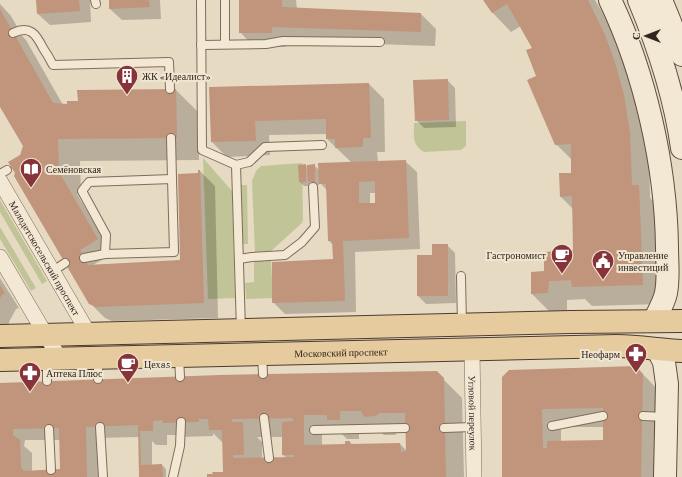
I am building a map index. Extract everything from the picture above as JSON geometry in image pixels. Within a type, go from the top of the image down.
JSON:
[{"type":"main road","points":[[610,0],[625,34],[637,69],[647,105],[661,173],[667,236],[667,284],[663,303],[654,321]]},
{"type":"main road","points":[[639,0],[663,63],[673,101],[682,148]]},
{"type":"main road","points":[[661,0],[682,55]]},
{"type":"main road","name":"Московский проспект","points":[[0,360],[69,349],[241,330],[682,321]]},
{"type":"main road","name":"Московский проспект","points":[[0,336],[46,334],[69,349],[98,358],[179,366],[263,364],[472,349],[634,346],[658,350],[682,351]]},
{"type":"main road","points":[[658,350],[664,362],[667,384],[665,477]]},
{"type":"street","name":"Малодетскосельский проспект","points":[[2,175],[59,267],[69,349]]},
{"type":"street","points":[[0,257],[46,334],[69,349]]},
{"type":"street","name":"Угловой переулок","points":[[472,349],[474,477]]},
{"type":"lane","points":[[201,0],[202,150],[236,166],[249,162],[265,147],[322,145]]},
{"type":"lane","points":[[225,0],[225,44]]},
{"type":"lane","points":[[14,33],[20,30],[27,30],[34,33],[53,65],[169,62],[170,89]]},
{"type":"lane","points":[[201,45],[266,44],[283,42],[380,42]]},
{"type":"lane","points":[[84,258],[105,254],[174,252],[171,138]]},
{"type":"lane","points":[[236,166],[241,330]]},
{"type":"lane","points":[[105,254],[106,235],[82,191],[90,182],[172,179]]},
{"type":"lane","points":[[239,259],[285,255],[302,242],[315,227],[313,187]]},
{"type":"lane","points":[[461,276],[462,325]]},
{"type":"lane","points":[[47,380],[69,349]]},
{"type":"lane","points":[[98,358],[98,379]]},
{"type":"lane","points":[[552,426],[603,416]]},
{"type":"lane","points":[[643,416],[666,417]]},
{"type":"lane","points":[[264,418],[269,458]]},
{"type":"lane","points":[[173,477],[180,446],[181,422]]},
{"type":"lane","points":[[100,426],[103,477]]},
{"type":"lane","points":[[444,428],[474,427]]},
{"type":"lane","points":[[49,428],[51,470]]},
{"type":"lane","points":[[314,430],[405,428]]},
{"type":"green space","points":[[466,121],[466,146],[461,150],[424,152],[417,146],[414,140],[414,123]]},
{"type":"green space","points":[[203,158],[232,191],[235,298],[208,299]]},
{"type":"green space","points":[[302,163],[302,223],[271,251],[255,252],[252,181],[256,171],[261,166]]},
{"type":"green space","points":[[241,185],[247,185],[248,244],[242,244]]},
{"type":"green space","points":[[0,200],[47,281],[42,284],[0,212]]},
{"type":"green space","points":[[0,227],[36,288],[31,291],[0,239]]},
{"type":"green space","points":[[254,261],[271,261],[273,298],[246,299],[245,283],[254,282]]},
{"type":"building","points":[[36,0],[79,0],[80,11],[37,14]]},
{"type":"building","points":[[109,0],[149,0],[150,7],[109,9]]},
{"type":"building","points":[[239,0],[282,0],[282,7],[421,13],[421,32],[272,27],[272,33],[239,33]]},
{"type":"building","points":[[483,0],[588,0],[605,35],[615,62],[624,95],[630,133],[632,185],[639,185],[643,285],[572,287],[571,280],[549,281],[548,293],[531,294],[531,272],[544,271],[544,252],[573,250],[572,196],[560,197],[559,173],[571,173],[571,144],[555,145],[527,80],[536,76],[526,50],[532,48],[507,4],[492,13]]},
{"type":"building","points":[[0,9],[53,103],[67,104],[67,101],[78,101],[77,90],[176,89],[177,138],[58,139],[59,172],[98,239],[80,250],[88,265],[180,260],[178,174],[198,173],[198,170],[200,170],[204,303],[96,307],[89,304],[14,176],[15,173],[8,162],[20,155],[23,146],[0,107]]},
{"type":"building","points":[[448,79],[449,120],[415,121],[413,80]]},
{"type":"building","points":[[369,83],[371,138],[363,138],[363,147],[335,148],[335,139],[326,139],[326,119],[255,121],[256,141],[211,142],[209,87]]},
{"type":"building","points":[[406,160],[409,238],[343,241],[345,301],[272,303],[272,262],[333,259],[332,241],[328,241],[326,184],[319,184],[318,163]],"holes":[[[375,181],[375,203],[359,203],[359,182]]]},
{"type":"building","points":[[306,164],[306,182],[299,182],[298,165]]},
{"type":"building","points":[[315,164],[315,182],[308,182],[307,165]]},
{"type":"building","points":[[432,244],[448,244],[448,296],[417,296],[417,255],[432,255]]},
{"type":"building","points":[[0,285],[5,293],[0,298]]},
{"type":"building","points":[[636,366],[643,374],[641,477],[502,477],[502,377],[509,370]],"holes":[[[603,408],[603,440],[547,441],[547,448],[543,448],[542,409]]]},
{"type":"building","points":[[437,371],[444,378],[446,477],[207,477],[207,474],[213,474],[212,472],[223,472],[222,430],[209,430],[208,419],[199,419],[199,422],[163,423],[163,420],[153,421],[153,431],[140,431],[141,465],[162,464],[163,477],[139,477],[138,425],[86,427],[87,477],[0,477],[0,383],[220,375]],"holes":[[[340,411],[361,411],[364,417],[376,416],[379,413],[405,413],[406,451],[401,452],[400,443],[350,444],[350,441],[345,441],[345,444],[304,445],[304,415],[327,415],[327,420],[340,420]],[[293,418],[293,421],[282,422],[282,455],[294,455],[294,457],[233,458],[233,455],[244,455],[243,422],[232,422],[232,419]],[[59,428],[60,469],[24,471],[21,467],[20,440],[13,435],[13,429]]]},
{"type":"place","name":"ЖК «Идеалист»","points":[[127,96]]},
{"type":"place","name":"Семёновская","points":[[31,188]]},
{"type":"place","name":"Гастрономист","points":[[562,274]]},
{"type":"place","name":"Управление инвестиций","points":[[603,280]]},
{"type":"place","name":"Неофарм","points":[[636,374]]},
{"type":"place","name":"Цех85","points":[[128,384]]},
{"type":"place","name":"Аптека Плюс","points":[[30,392]]}]
